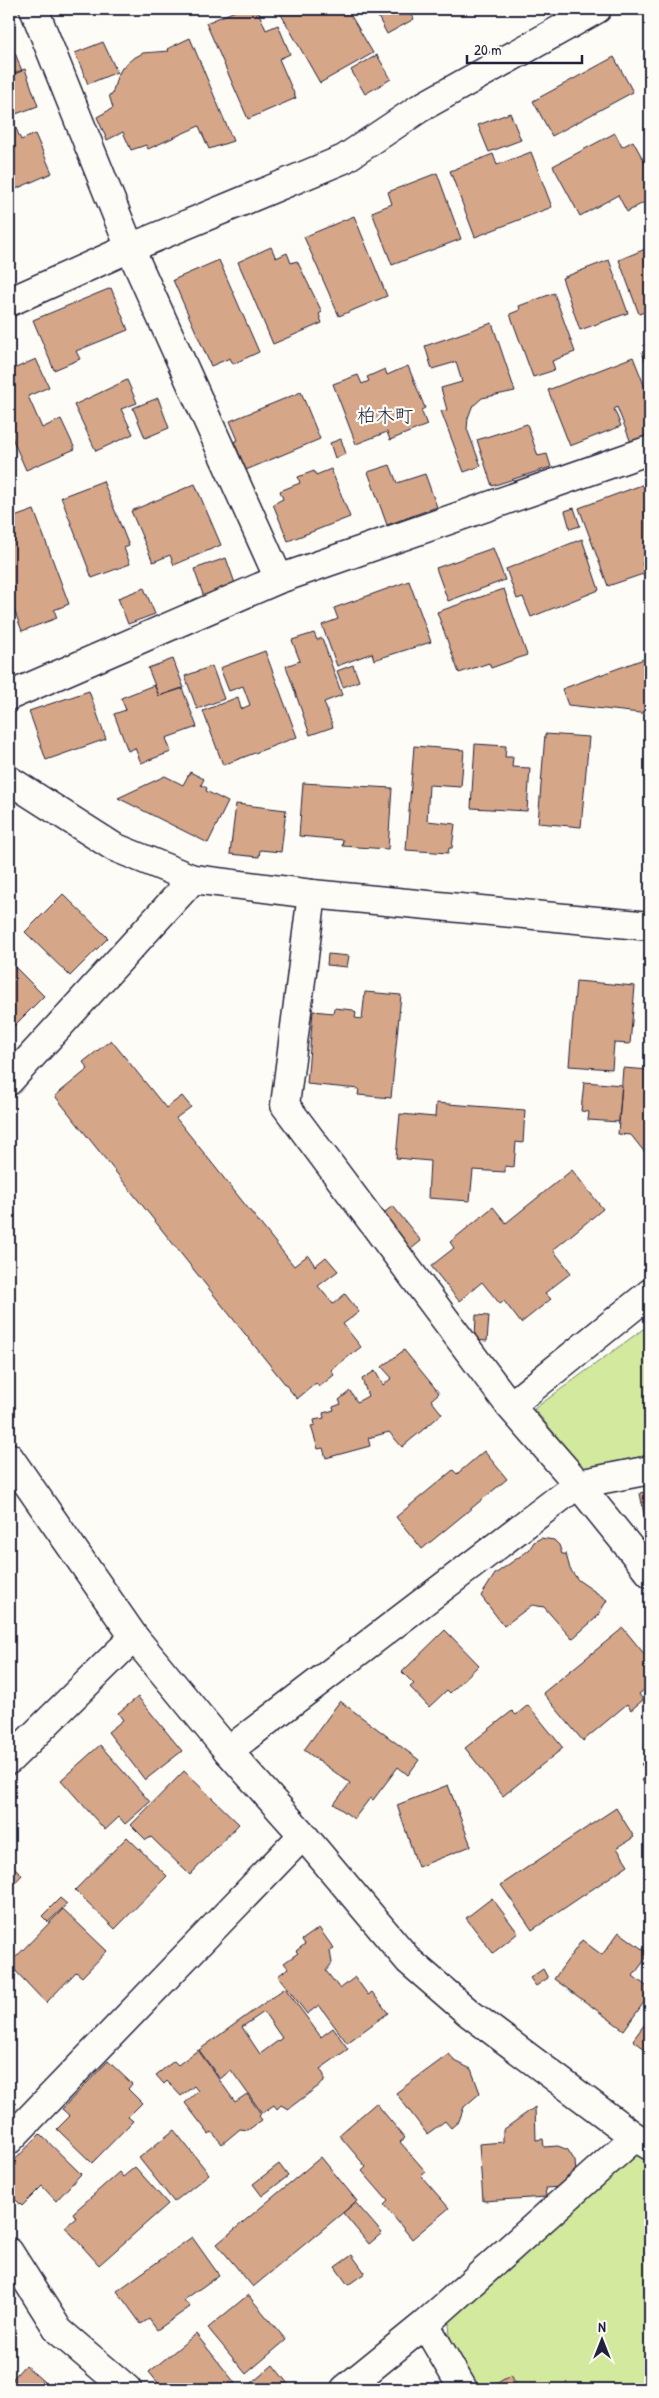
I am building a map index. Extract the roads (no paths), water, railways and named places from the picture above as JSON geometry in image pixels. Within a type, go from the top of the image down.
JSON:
[{"type":"street","points":[[34,9],[130,248],[279,579]]},
{"type":"street","points":[[9,302],[130,248],[344,159],[420,108],[598,9]]},
{"type":"street","points":[[9,696],[279,579],[650,450]]},
{"type":"street","points":[[9,780],[27,794],[114,847],[193,879],[312,894],[650,926]]},
{"type":"street","points":[[9,1081],[193,879]]},
{"type":"street","points":[[312,894],[285,1105],[510,1406],[578,1484],[650,1573]]},
{"type":"street","points":[[510,1406],[650,1293]]},
{"type":"street","points":[[9,1457],[134,1637],[228,1751],[303,1835],[409,1961],[469,2014],[643,2142],[345,2389]]},
{"type":"street","points":[[228,1751],[578,1484],[650,1470]]},
{"type":"street","points":[[9,1760],[134,1637]]},
{"type":"street","points":[[9,2140],[303,1835]]},
{"type":"street","points":[[9,2252],[59,2331],[127,2389]]},
{"type":"street","points":[[425,2324],[463,2389]]},
{"type":"district","name":"柏木町","points":[[385,415]]}]
